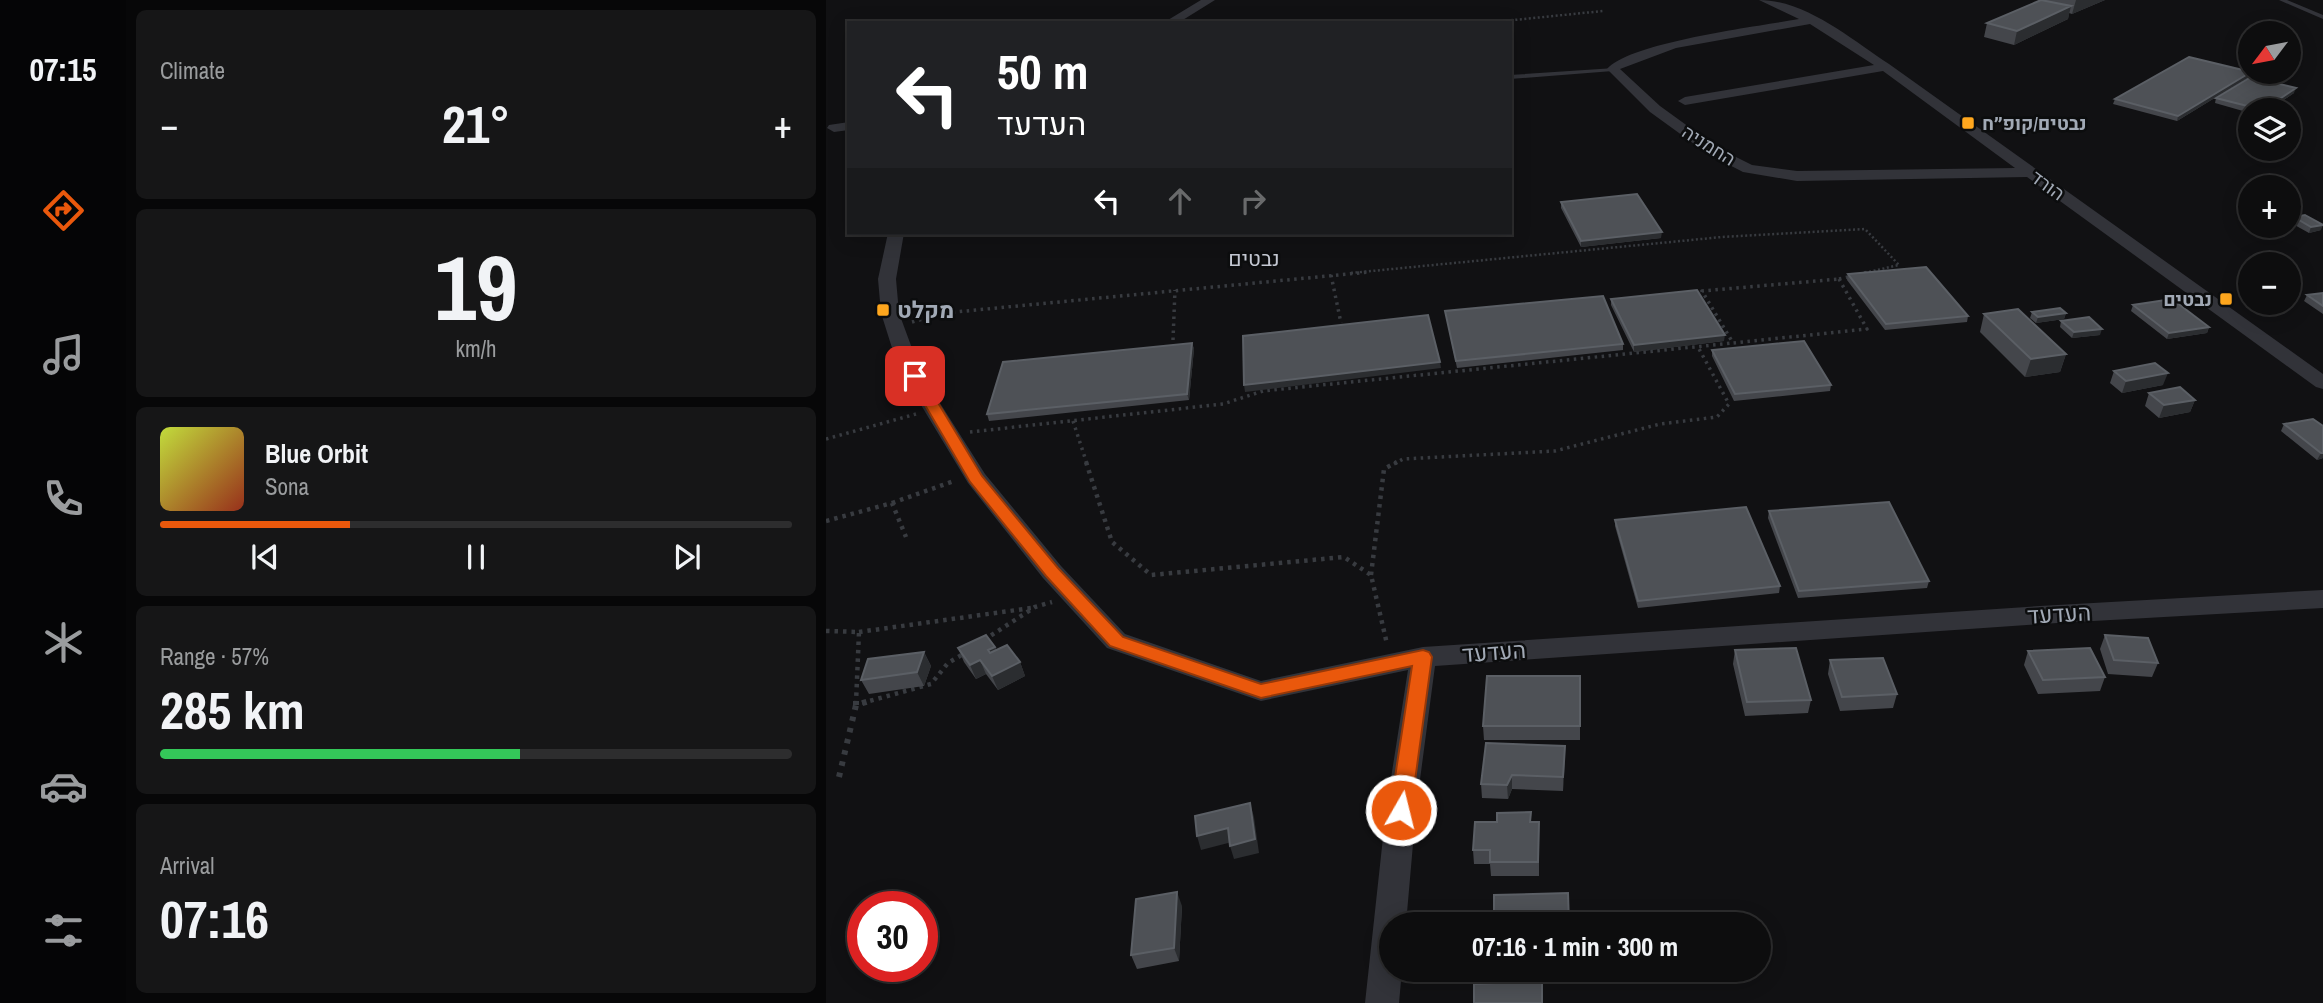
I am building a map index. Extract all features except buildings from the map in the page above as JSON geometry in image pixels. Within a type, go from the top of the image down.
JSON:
[{"type":"street","points":[[1172,21],[1209,0]]},
{"type":"street","name":"הורד","points":[[1765,0],[1812,20],[1885,67],[2323,383]]},
{"type":"street","points":[[1613,69],[1619,64],[1673,45],[1812,20]]},
{"type":"street","points":[[1685,101],[1885,67]]},
{"type":"street","name":"החמניה","points":[[1613,69],[1655,109],[1713,151],[1748,169],[1797,176],[2031,173]]},
{"type":"street","name":"העדעד","points":[[896,235],[887,279],[890,313],[903,351],[933,409],[973,475],[1116,641],[1261,691],[1423,657],[2323,599]]},
{"type":"street","points":[[1382,1003],[1401,810],[1423,657]]},
{"type":"lane","points":[[2282,0],[2323,17]]},
{"type":"lane","points":[[1512,77],[1613,69]]},
{"type":"path","points":[[1504,21],[1603,11]]},
{"type":"path","points":[[895,328],[945,313],[1723,237],[1865,229],[1899,265],[1839,279],[1702,291],[1733,344]]},
{"type":"path","points":[[1331,275],[1341,323]]},
{"type":"path","points":[[949,434],[1223,404],[1262,391],[1867,329],[1839,279]]},
{"type":"path","points":[[1172,340],[1175,290]]},
{"type":"path","points":[[1392,663],[1371,575],[1384,469],[1403,459],[1555,451],[1660,424],[1717,417],[1729,404],[1698,347]]},
{"type":"path","points":[[826,439],[933,409]]},
{"type":"path","points":[[1073,421],[1112,542],[1151,575],[1344,557],[1371,575]]},
{"type":"path","points":[[826,521],[892,503],[973,475]]},
{"type":"path","points":[[892,503],[906,537]]},
{"type":"path","points":[[826,631],[859,632],[1035,607],[1073,594]]},
{"type":"path","points":[[981,642],[1035,607]]},
{"type":"path","points":[[839,777],[856,705],[859,632]]},
{"type":"path","points":[[856,705],[931,684],[948,663],[970,649]]},
{"type":"place","name":"נבטים/קופ״ח","points":[[1968,123]]},
{"type":"place","name":"נבטים","points":[[2226,299]]},
{"type":"place","name":"מקלט","points":[[883,310]]},
{"type":"district","name":"נבטים","points":[[1254,259]]},
{"type":"route","points":[[915,376],[976,478],[1052,572],[1116,641],[1261,691],[1423,657],[1401,810]]}]
